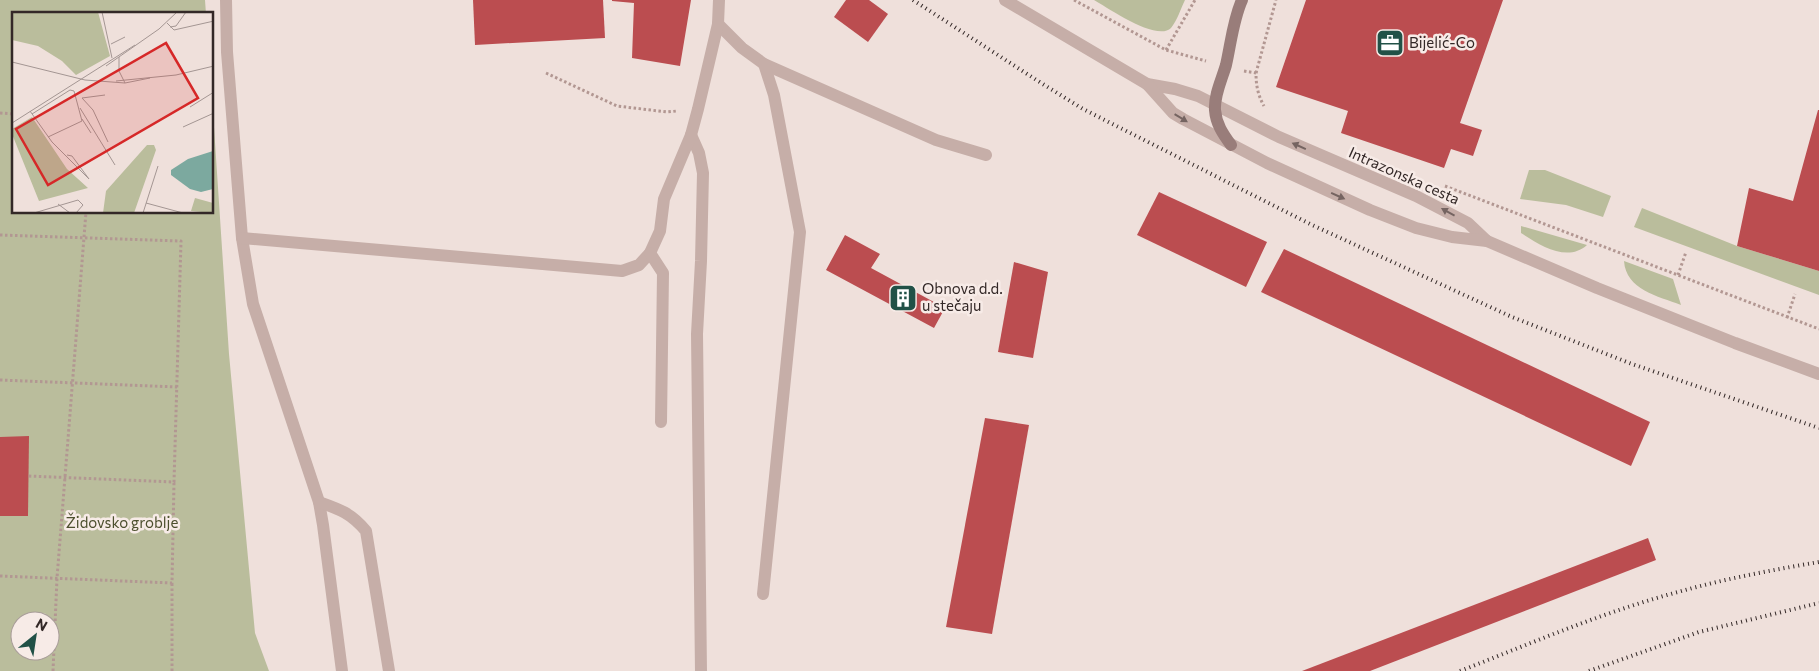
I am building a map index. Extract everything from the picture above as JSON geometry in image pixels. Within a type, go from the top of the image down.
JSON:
[{"type":"main road","points":[[1231,145],[1217,122],[1214,104],[1226,66],[1239,3]]},
{"type":"street","points":[[226,0],[227,52],[242,238],[253,304],[318,502],[323,525],[342,671]]},
{"type":"street","points":[[242,238],[622,271],[640,265],[650,253],[660,231],[664,199],[691,135],[718,24],[718,0]]},
{"type":"street","name":"Intrazonska cesta","points":[[1005,0],[1147,84],[1173,113],[1231,145],[1362,206],[1416,228],[1452,237],[1487,241]]},
{"type":"street","points":[[718,24],[742,48],[764,64],[936,140],[986,155]]},
{"type":"street","points":[[763,594],[800,232],[774,95],[764,64]]},
{"type":"street","name":"Intrazonska cesta","points":[[1147,84],[1187,92],[1279,137],[1443,209],[1468,224],[1487,241]]},
{"type":"street","points":[[691,135],[699,152],[702,172],[701,261],[697,334],[701,671]]},
{"type":"street","points":[[1487,241],[1597,288],[1819,374]]},
{"type":"street","points":[[650,253],[663,273],[661,422]]},
{"type":"street","points":[[318,502],[356,518],[366,531],[389,671]]},
{"type":"path","points":[[1074,0],[1166,50],[1256,74]]},
{"type":"path","points":[[1166,50],[1195,0]]},
{"type":"path","points":[[1265,107],[1259,97],[1256,74],[1276,0]]},
{"type":"path","points":[[546,73],[617,106],[667,112],[698,109]]},
{"type":"path","points":[[1436,182],[1819,329]]},
{"type":"path","points":[[53,671],[57,578],[74,383],[86,214]]},
{"type":"path","points":[[0,235],[181,241],[174,482],[172,671]]},
{"type":"path","points":[[1678,275],[1686,252]]},
{"type":"path","points":[[1787,318],[1795,294]]},
{"type":"path","points":[[0,380],[177,388]]},
{"type":"path","points":[[28,476],[174,482]]},
{"type":"path","points":[[0,576],[172,583]]},
{"type":"green space","name":"Židovsko groblje","points":[[0,0],[205,0],[206,12],[12,12],[12,214],[214,214],[214,127],[229,354],[255,633],[269,671],[0,671]]},
{"type":"green space","points":[[1094,0],[1185,0],[1171,28],[1164,31],[1155,31],[1132,22]]},
{"type":"green space","points":[[1529,170],[1545,170],[1611,196],[1603,217],[1566,205],[1520,199]]},
{"type":"green space","points":[[1642,208],[1737,246],[1819,271],[1819,295],[1634,227]]},
{"type":"green space","points":[[1521,226],[1587,245],[1571,252],[1554,250],[1521,233]]},
{"type":"green space","points":[[1624,261],[1673,279],[1681,305],[1653,295],[1637,285],[1626,271]]},
{"type":"building","points":[[473,0],[603,0],[605,38],[475,45]]},
{"type":"building","points":[[612,0],[691,0],[680,66],[632,58],[634,3]]},
{"type":"building","points":[[846,0],[869,0],[888,14],[868,42],[834,17]]},
{"type":"building","name":"Bijelić-Co","points":[[1306,0],[1503,0],[1460,123],[1482,130],[1473,156],[1451,149],[1444,168],[1341,133],[1348,111],[1276,87]]},
{"type":"building","points":[[1818,110],[1819,271],[1737,246],[1749,188],[1793,201]]},
{"type":"building","points":[[1159,192],[1267,242],[1246,287],[1137,235]]},
{"type":"building","points":[[845,235],[880,254],[871,268],[945,308],[934,328],[826,270]]},
{"type":"building","points":[[1284,249],[1650,422],[1631,466],[1261,292]]},
{"type":"building","points":[[1014,262],[1048,272],[1033,358],[998,352]]},
{"type":"building","points":[[985,418],[1029,425],[992,634],[946,627]]},
{"type":"building","points":[[29,436],[28,516],[0,516],[0,437]]},
{"type":"building","points":[[1648,538],[1656,560],[1370,671],[1302,671]]},
{"type":"railway","points":[[913,0],[1083,109],[1310,224],[1512,317],[1632,364],[1819,428]]},
{"type":"railway","points":[[1460,671],[1568,628],[1650,600],[1730,579],[1819,562]]},
{"type":"railway","points":[[1589,671],[1699,632],[1819,603]]},
{"type":"place","name":"Bijelić-Co","points":[[1390,43]]},
{"type":"place","name":"Obnova d.d. u stečaju","points":[[903,298]]}]
